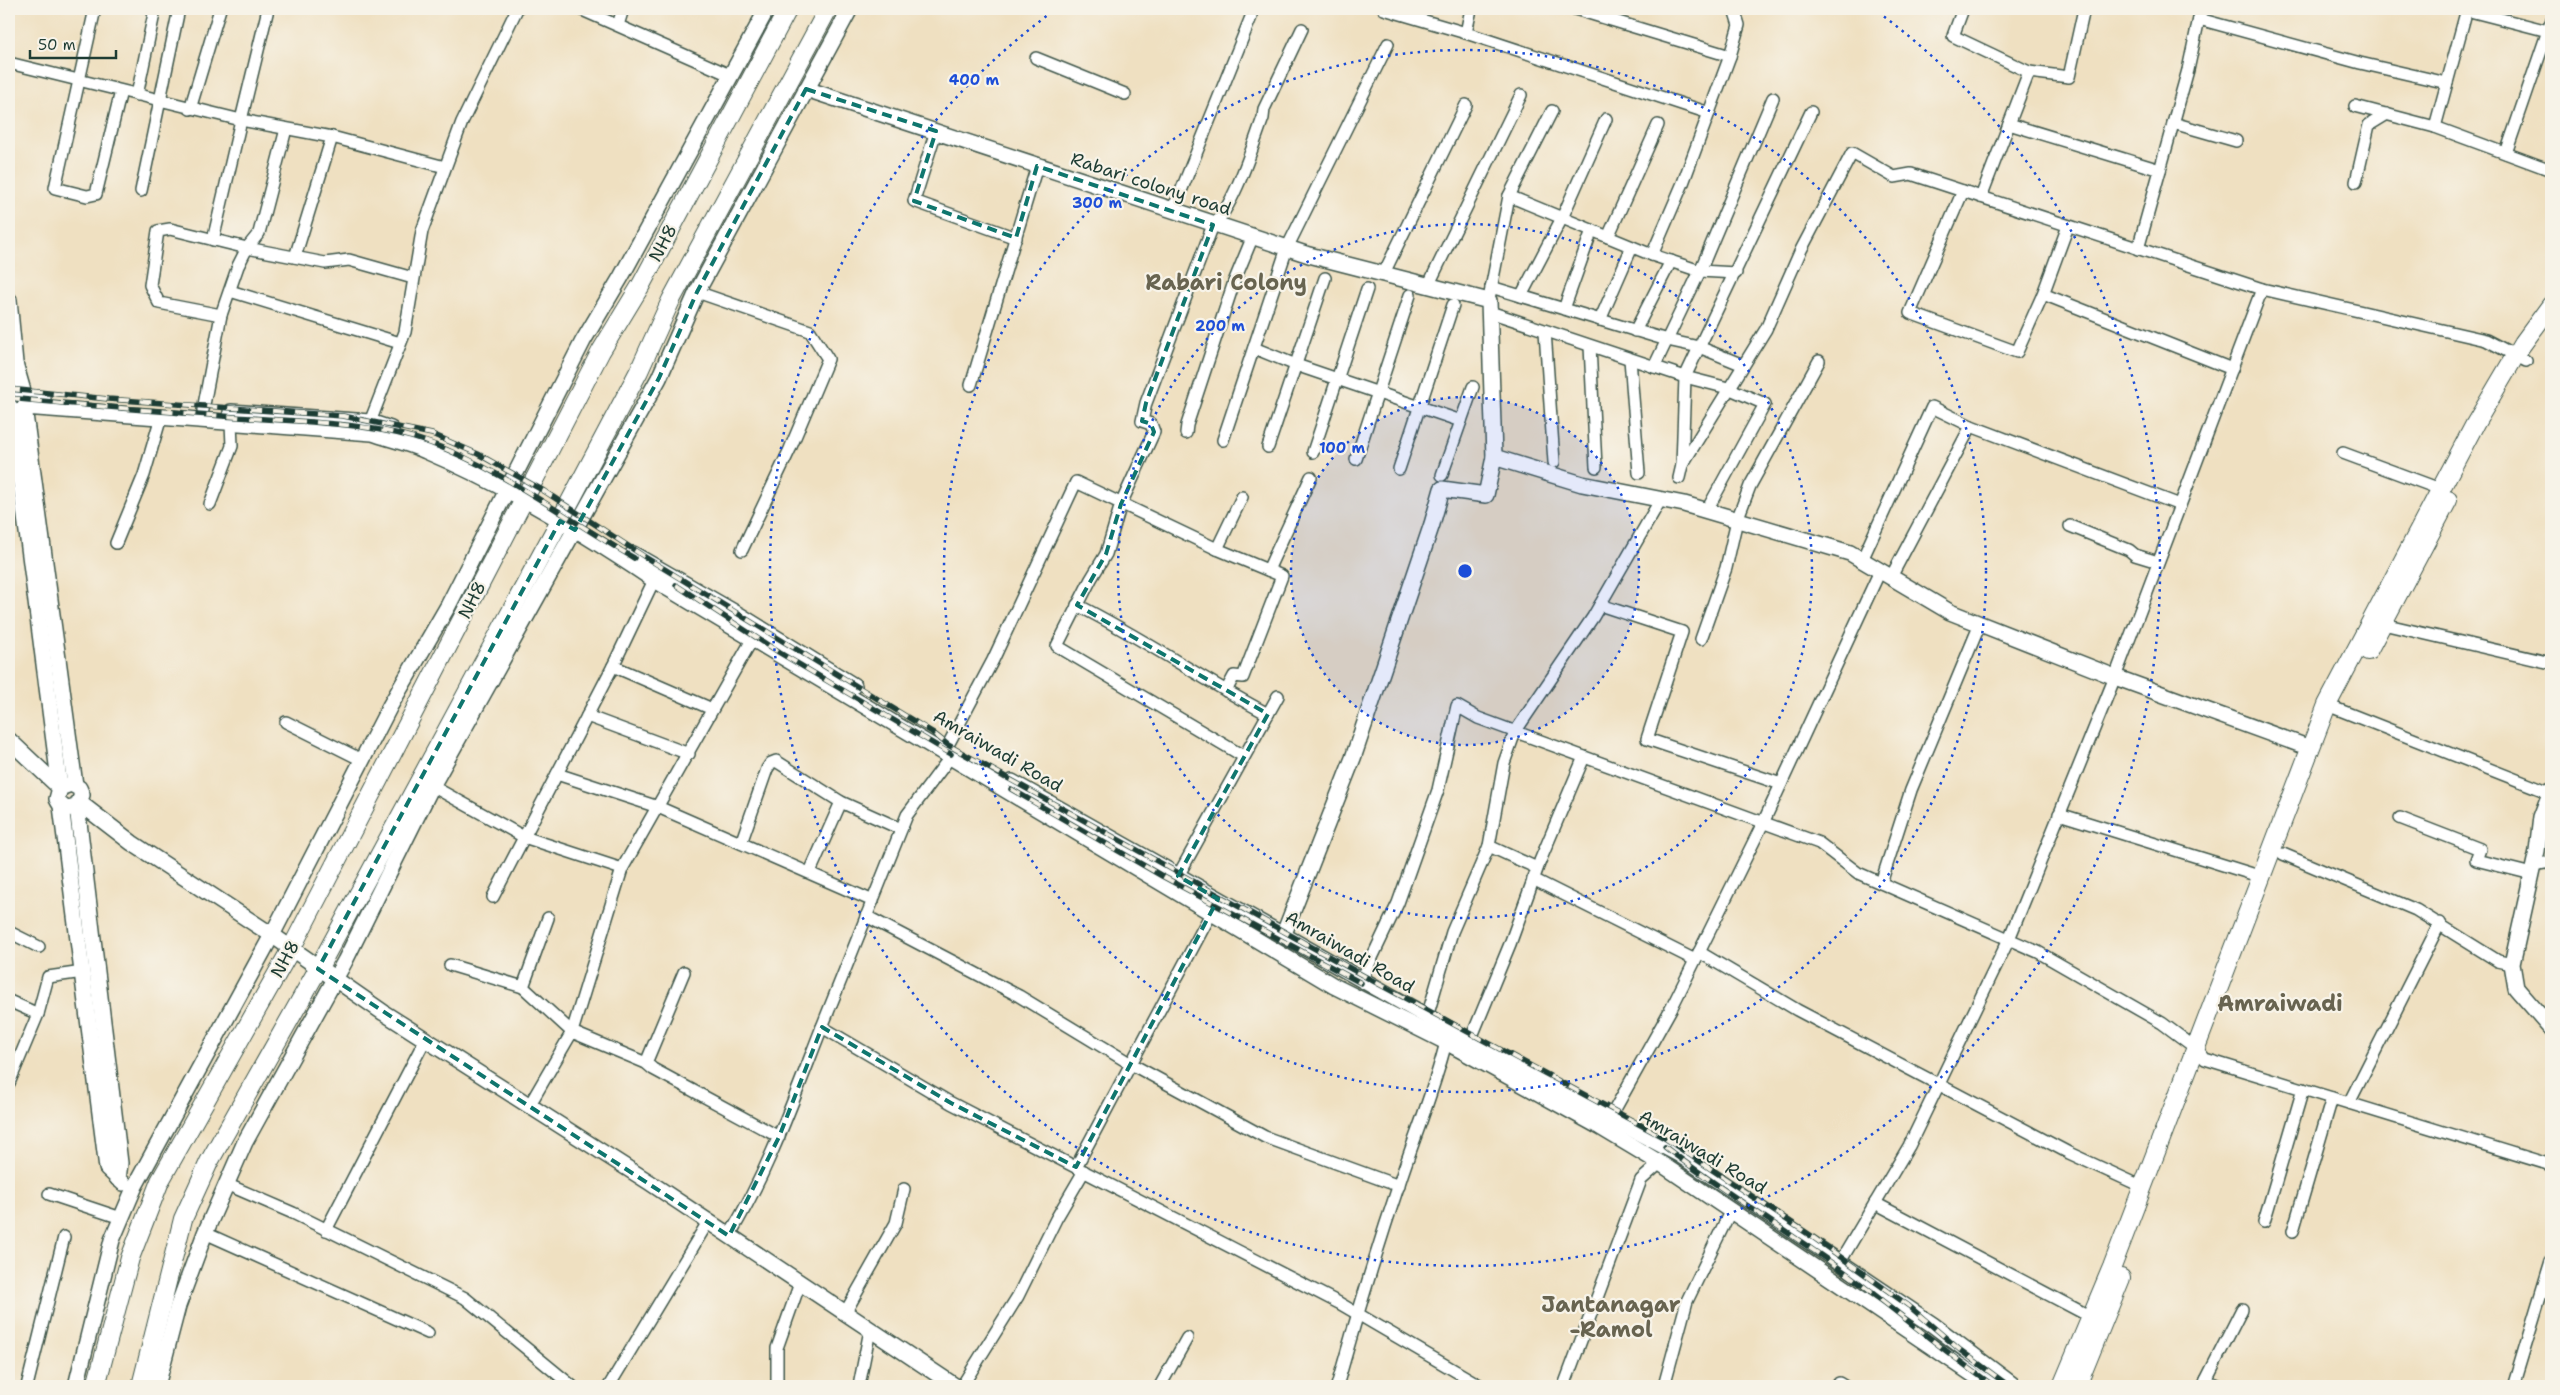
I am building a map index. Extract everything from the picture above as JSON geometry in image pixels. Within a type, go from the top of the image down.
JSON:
[{"type":"main road","name":"NH8","points":[[96,1386],[130,1258],[156,1191],[291,949],[601,351],[641,285],[788,9]]},
{"type":"main road","name":"NH8","points":[[141,1386],[183,1219],[209,1162],[570,522],[574,495],[639,371],[671,300],[828,9]]},
{"type":"main road","points":[[2077,1386],[2201,1054],[2262,877],[2310,748],[2440,489],[2521,358],[2551,305]]},
{"type":"main road","points":[[2062,1386],[2143,1187],[2201,1054],[2283,854],[2332,707],[2383,624],[2521,358],[2551,325]]},
{"type":"street","points":[[95,9],[55,188],[87,196],[96,194],[120,91]]},
{"type":"street","points":[[137,95],[155,9]]},
{"type":"street","points":[[141,192],[179,9]]},
{"type":"street","points":[[190,109],[220,9]]},
{"type":"street","points":[[213,240],[268,9]]},
{"type":"street","points":[[370,422],[405,332],[422,231],[462,122],[516,9]]},
{"type":"street","points":[[618,25],[623,9]]},
{"type":"street","points":[[76,1386],[107,1259],[120,1219],[132,1193],[272,935],[362,760],[448,606],[583,341],[621,277],[767,9]]},
{"type":"street","points":[[158,1386],[178,1306],[205,1233],[245,1142],[334,979],[570,522],[659,378],[698,292],[850,9]]},
{"type":"street","points":[[1384,9],[1466,33],[1709,113]]},
{"type":"street","points":[[1466,33],[1471,9]]},
{"type":"street","points":[[1575,9],[1730,56]]},
{"type":"street","points":[[1652,255],[1683,183],[1730,56],[1739,25],[1734,9]]},
{"type":"street","points":[[1962,9],[1953,36],[2029,72],[2069,77],[2084,9]]},
{"type":"street","points":[[2435,127],[2466,9],[2550,27],[2506,153]]},
{"type":"street","points":[[586,10],[732,76]]},
{"type":"street","points":[[2138,249],[2173,123],[2200,14],[2360,63],[2447,83]]},
{"type":"street","points":[[1170,209],[1178,201],[1251,18]]},
{"type":"street","points":[[1243,756],[1057,646],[1077,605],[1106,554],[1121,504],[1154,432],[1151,424],[1142,421],[1146,403],[1213,225],[1221,218],[1228,203],[1263,118],[1264,109],[1302,29]]},
{"type":"street","points":[[1223,440],[1287,248],[1388,44]]},
{"type":"street","points":[[1036,58],[1125,94]]},
{"type":"street","points":[[9,63],[190,109],[286,130],[332,137],[445,167]]},
{"type":"street","points":[[1981,197],[2029,72]]},
{"type":"street","name":"Rabari colony road","points":[[806,89],[1287,248],[1384,275],[1490,300]]},
{"type":"street","points":[[1428,286],[1521,95]]},
{"type":"street","points":[[1654,367],[1700,271],[1773,98]]},
{"type":"street","points":[[1384,275],[1466,105]]},
{"type":"street","points":[[2355,106],[2435,127],[2551,170]]},
{"type":"street","points":[[1283,936],[1352,758],[1432,524],[1442,489],[1486,495],[1494,457],[1490,300],[1509,196],[1552,111]]},
{"type":"street","points":[[1679,478],[1682,465],[1685,377],[1811,112]]},
{"type":"street","points":[[2356,182],[2369,126],[2387,114]]},
{"type":"street","points":[[1521,296],[1562,218],[1606,119]]},
{"type":"street","points":[[2173,123],[2236,141]]},
{"type":"street","points":[[2009,124],[2160,170]]},
{"type":"street","points":[[1608,237],[1658,125]]},
{"type":"street","points":[[203,410],[221,316],[247,248],[259,233],[286,130]]},
{"type":"street","points":[[936,132],[914,201],[1016,238]]},
{"type":"street","points":[[295,257],[332,137]]},
{"type":"street","points":[[1682,465],[1766,329],[1801,250],[1852,153],[1894,177],[1911,174],[2262,290],[2486,340],[2521,358]]},
{"type":"street","points":[[971,385],[1037,166]]},
{"type":"street","points":[[1963,191],[1910,313],[2017,352],[2043,294],[2068,226]]},
{"type":"street","points":[[1509,196],[1652,255],[1700,271],[1736,273]]},
{"type":"street","points":[[221,316],[158,303],[150,285],[158,230],[170,229],[247,248],[325,263],[349,260],[413,278]]},
{"type":"street","points":[[1564,309],[1592,230]]},
{"type":"street","points":[[1186,433],[1234,282],[1253,236]]},
{"type":"street","points":[[1600,320],[1632,247]]},
{"type":"street","points":[[1636,331],[1670,261]]},
{"type":"street","points":[[1268,447],[1326,278]]},
{"type":"street","points":[[1313,452],[1367,289]]},
{"type":"street","points":[[1840,1262],[1908,1146],[2009,939],[2115,676],[2262,290]]},
{"type":"street","points":[[230,291],[400,343]]},
{"type":"street","points":[[698,292],[810,331],[828,359],[790,449],[742,550]]},
{"type":"street","points":[[2043,294],[2232,369]]},
{"type":"street","points":[[1356,459],[1410,295]]},
{"type":"street","points":[[1490,300],[1521,296],[1667,340],[1699,347],[1743,365]]},
{"type":"street","points":[[9,300],[15,363],[13,400],[60,788],[57,799],[61,806],[108,1168],[132,1193],[156,1191]]},
{"type":"street","points":[[1490,300],[1545,331],[1685,377],[1728,388],[1765,404],[1707,510]]},
{"type":"street","points":[[1399,468],[1453,306]]},
{"type":"street","points":[[1545,331],[1554,462]]},
{"type":"street","points":[[1590,346],[1596,467]]},
{"type":"street","points":[[1254,348],[1296,365],[1461,421]]},
{"type":"street","points":[[1630,359],[1639,473]]},
{"type":"street","points":[[1701,639],[1726,568],[1737,520],[1750,486],[1819,361]]},
{"type":"street","points":[[1442,475],[1473,386]]},
{"type":"street","points":[[13,400],[161,418],[372,433],[425,450],[508,487]]},
{"type":"street","points":[[13,400],[203,410],[370,422],[428,442],[570,522],[655,574],[753,638],[949,751],[1211,913],[1334,986],[1446,1042],[1600,1127],[1660,1163],[1990,1386]]},
{"type":"street","points":[[13,400],[75,785],[81,791],[78,805],[120,1163],[118,1179]]},
{"type":"street","points":[[1862,560],[1932,407],[1970,426],[2180,505]]},
{"type":"street","points":[[116,543],[144,475],[161,418]]},
{"type":"street","points":[[210,504],[232,446],[231,423]]},
{"type":"street","points":[[1610,1118],[1672,1007],[1886,574],[1970,426]]},
{"type":"street","points":[[2343,453],[2440,489]]},
{"type":"street","points":[[1494,457],[1582,484],[1707,510],[1850,553],[1950,612],[2115,676],[2310,748]]},
{"type":"street","points":[[1268,570],[1311,477]]},
{"type":"street","points":[[729,1236],[747,1206],[779,1137],[907,815],[949,751],[1076,482],[1217,549],[1282,576],[1243,677],[1234,676],[1226,691]]},
{"type":"street","points":[[1217,549],[1242,497]]},
{"type":"street","points":[[1427,1017],[1452,932],[1489,846],[1504,763],[1515,732],[1600,605],[1661,499]]},
{"type":"street","points":[[2070,526],[2129,550],[2135,555],[2158,562]]},
{"type":"street","points":[[493,897],[613,666],[655,574]]},
{"type":"street","name":"Amraiwadi Road","points":[[655,574],[739,615],[949,751],[1178,876],[1361,981],[1680,1155],[1933,1325],[2014,1386]]},
{"type":"street","points":[[1077,605],[1127,630],[1226,691],[1268,714]]},
{"type":"street","points":[[1600,605],[1682,632],[1647,739],[1781,784]]},
{"type":"street","points":[[1881,883],[1911,790],[1980,624]]},
{"type":"street","points":[[2383,624],[2551,663]]},
{"type":"street","points":[[529,1106],[572,1032],[622,869],[689,754],[712,709],[753,638]]},
{"type":"street","points":[[613,666],[712,709]]},
{"type":"street","points":[[1178,876],[1278,696]]},
{"type":"street","points":[[1361,981],[1398,903],[1438,790],[1457,706],[1478,718],[1819,843],[1858,873],[2038,952],[2162,1023],[2201,1054],[2303,1089],[2551,1164]]},
{"type":"street","points":[[2332,707],[2551,792],[2541,817],[2533,869],[2512,964],[2516,988],[2551,1028]]},
{"type":"street","points":[[587,716],[689,754]]},
{"type":"street","points":[[286,722],[362,760]]},
{"type":"street","points":[[9,740],[60,788]]},
{"type":"street","points":[[1470,1041],[1510,944],[1535,874],[1584,757]]},
{"type":"street","points":[[741,843],[771,763],[776,761],[784,764],[841,802],[901,829]]},
{"type":"street","points":[[556,774],[658,806],[873,900]]},
{"type":"street","points":[[60,788],[67,784],[75,785]]},
{"type":"street","points":[[432,786],[524,837],[622,869]]},
{"type":"street","points":[[810,872],[841,802]]},
{"type":"street","points":[[78,805],[132,843],[272,935],[318,969],[708,1222],[955,1386]]},
{"type":"street","points":[[61,806],[69,809],[78,805]]},
{"type":"street","points":[[2059,814],[2262,877]]},
{"type":"street","points":[[2400,818],[2480,849],[2476,860],[2533,869],[2551,862]]},
{"type":"street","points":[[1489,846],[1535,874],[1697,956],[2069,1153],[2143,1187]]},
{"type":"street","points":[[2283,854],[2416,910],[2440,923],[2498,962],[2512,964]]},
{"type":"street","points":[[962,1386],[1018,1296],[1131,1064],[1218,899]]},
{"type":"street","points":[[866,916],[1019,996],[1131,1064],[1265,1137],[1398,1186]]},
{"type":"street","points":[[523,988],[548,918]]},
{"type":"street","points":[[2348,1103],[2440,923]]},
{"type":"street","points":[[9,932],[39,947]]},
{"type":"street","points":[[450,965],[523,988],[572,1032],[646,1063],[653,1069],[779,1137]]},
{"type":"street","points":[[9,1083],[38,1014],[48,976],[83,972]]},
{"type":"street","points":[[646,1063],[684,972]]},
{"type":"street","points":[[9,1001],[38,1014]]},
{"type":"street","points":[[822,1027],[951,1103],[1357,1314],[1481,1386]]},
{"type":"street","points":[[326,1230],[426,1038]]},
{"type":"street","points":[[1337,1386],[1357,1314],[1398,1186],[1434,1088],[1446,1042]]},
{"type":"street","points":[[2264,1222],[2303,1089]]},
{"type":"street","points":[[2293,1231],[2332,1098]]},
{"type":"street","points":[[1564,1386],[1641,1180],[1660,1163]]},
{"type":"street","points":[[226,1184],[326,1230],[465,1298],[572,1386]]},
{"type":"street","points":[[845,1313],[896,1223],[904,1189]]},
{"type":"street","points":[[49,1194],[120,1219]]},
{"type":"street","points":[[1875,1203],[2091,1317]]},
{"type":"street","points":[[1664,1386],[1687,1301],[1730,1212]]},
{"type":"street","points":[[609,1386],[708,1222]]},
{"type":"street","points":[[205,1233],[428,1333]]},
{"type":"street","points":[[26,1386],[64,1237]]},
{"type":"street","points":[[2513,1386],[2551,1261]]},
{"type":"street","points":[[777,1386],[777,1348],[800,1283]]},
{"type":"street","points":[[2219,1386],[2205,1383],[2242,1309]]},
{"type":"street","points":[[859,1386],[870,1330]]},
{"type":"street","points":[[1160,1386],[1187,1338]]},
{"type":"street","points":[[1837,1386],[1839,1383],[1844,1386]]},
{"type":"highlighted area","points":[[806,89],[936,131],[914,201],[1016,238],[1037,166],[1213,225],[1146,403],[1142,421],[1151,424],[1154,432],[1121,504],[1106,554],[1077,605],[1268,714],[1178,876],[1218,899],[1076,1167],[951,1103],[822,1027],[779,1137],[729,1236],[318,969],[560,521],[575,530],[659,378],[697,292]]},
{"type":"railway","points":[[9,389],[108,399],[343,416],[432,434],[478,454],[544,491],[645,557],[932,732],[948,745],[1364,976],[1663,1137],[1814,1238],[1909,1306],[1960,1350],[2009,1386]]},
{"type":"railway","points":[[9,398],[130,409],[341,424],[409,436],[457,454],[484,467],[634,558]]},
{"type":"railway","points":[[676,585],[780,653],[951,754]]},
{"type":"railway","points":[[1011,789],[1162,876],[1361,983]]},
{"type":"railway","points":[[1665,1147],[1709,1180],[1846,1273],[1956,1359],[1994,1386]]},
{"type":"district","name":"Rabari Colony","points":[[1226,282]]},
{"type":"district","name":"Amraiwadi","points":[[2280,1003]]},
{"type":"district","name":"Jantanagar -Ramol","points":[[1611,1316]]}]
